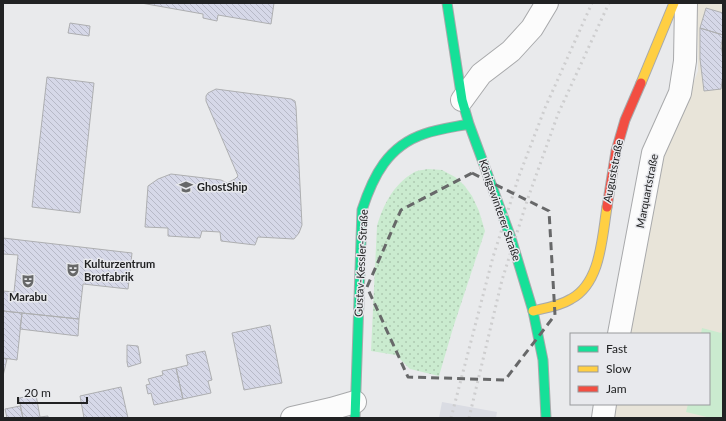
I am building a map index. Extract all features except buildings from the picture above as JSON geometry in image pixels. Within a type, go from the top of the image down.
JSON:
[{"type":"street","name":"Königswinterer Straße","points":[[447,3],[462,100],[469,124],[512,238],[533,311],[543,360],[546,418]]},
{"type":"street","points":[[462,100],[481,74],[512,51],[532,28],[547,3]]},
{"type":"street","name":"Auguststraße","points":[[533,311],[551,307],[572,299],[585,288],[593,276],[599,253],[616,151],[621,132],[674,3]]},
{"type":"street","name":"Marquartstraße","points":[[620,333],[653,153],[680,93],[685,61],[686,3]]},
{"type":"street","name":"Gustav-Kessler-Straße","points":[[355,410],[362,210],[368,191],[376,174],[387,157],[401,144],[419,135],[469,124]]},
{"type":"street","points":[[603,418],[605,405]]},
{"type":"street","points":[[292,418],[331,409],[355,410]]},
{"type":"highlighted area","points":[[472,173],[549,211],[555,315],[505,380],[408,377],[367,287],[401,210]]},
{"type":"shaded area","points":[[697,3],[723,3],[723,418],[613,418],[616,405],[710,405],[710,333],[629,333],[662,162],[698,71]]},
{"type":"shaded area","points":[[442,402],[497,412],[496,418],[439,418]]},
{"type":"green space","points":[[428,169],[442,170],[455,177],[464,185],[472,196],[479,211],[485,231],[439,376],[410,369],[396,355],[371,351],[377,226],[382,210],[400,183],[415,172]]},
{"type":"green space","points":[[702,328],[721,333],[723,329],[723,418],[711,418],[686,412],[688,405],[710,405],[710,333],[701,333]]},
{"type":"railway","points":[[451,418],[493,257],[519,176],[545,108],[592,3]]},
{"type":"railway","points":[[469,418],[502,280],[528,198],[558,114],[609,3]]},
{"type":"traffic: fast","points":[[447,3],[462,100],[469,124],[511,238],[533,311],[543,360],[546,418]]},
{"type":"traffic: fast","points":[[355,418],[362,210],[366,197],[377,174],[391,154],[401,146],[411,139],[429,132],[469,124]]},
{"type":"traffic: slow","points":[[641,83],[674,3]]},
{"type":"traffic: slow","points":[[533,311],[553,306],[571,299],[581,292],[589,282],[598,258],[607,207]]},
{"type":"traffic: jam","points":[[607,207],[616,151],[625,120],[641,83]]},
{"type":"place","name":"GhostShip","points":[[186,187]]},
{"type":"place","name":"Kulturzentrum Brotfabrik","points":[[73,270]]},
{"type":"place","name":"Marabu","points":[[28,281]]}]
